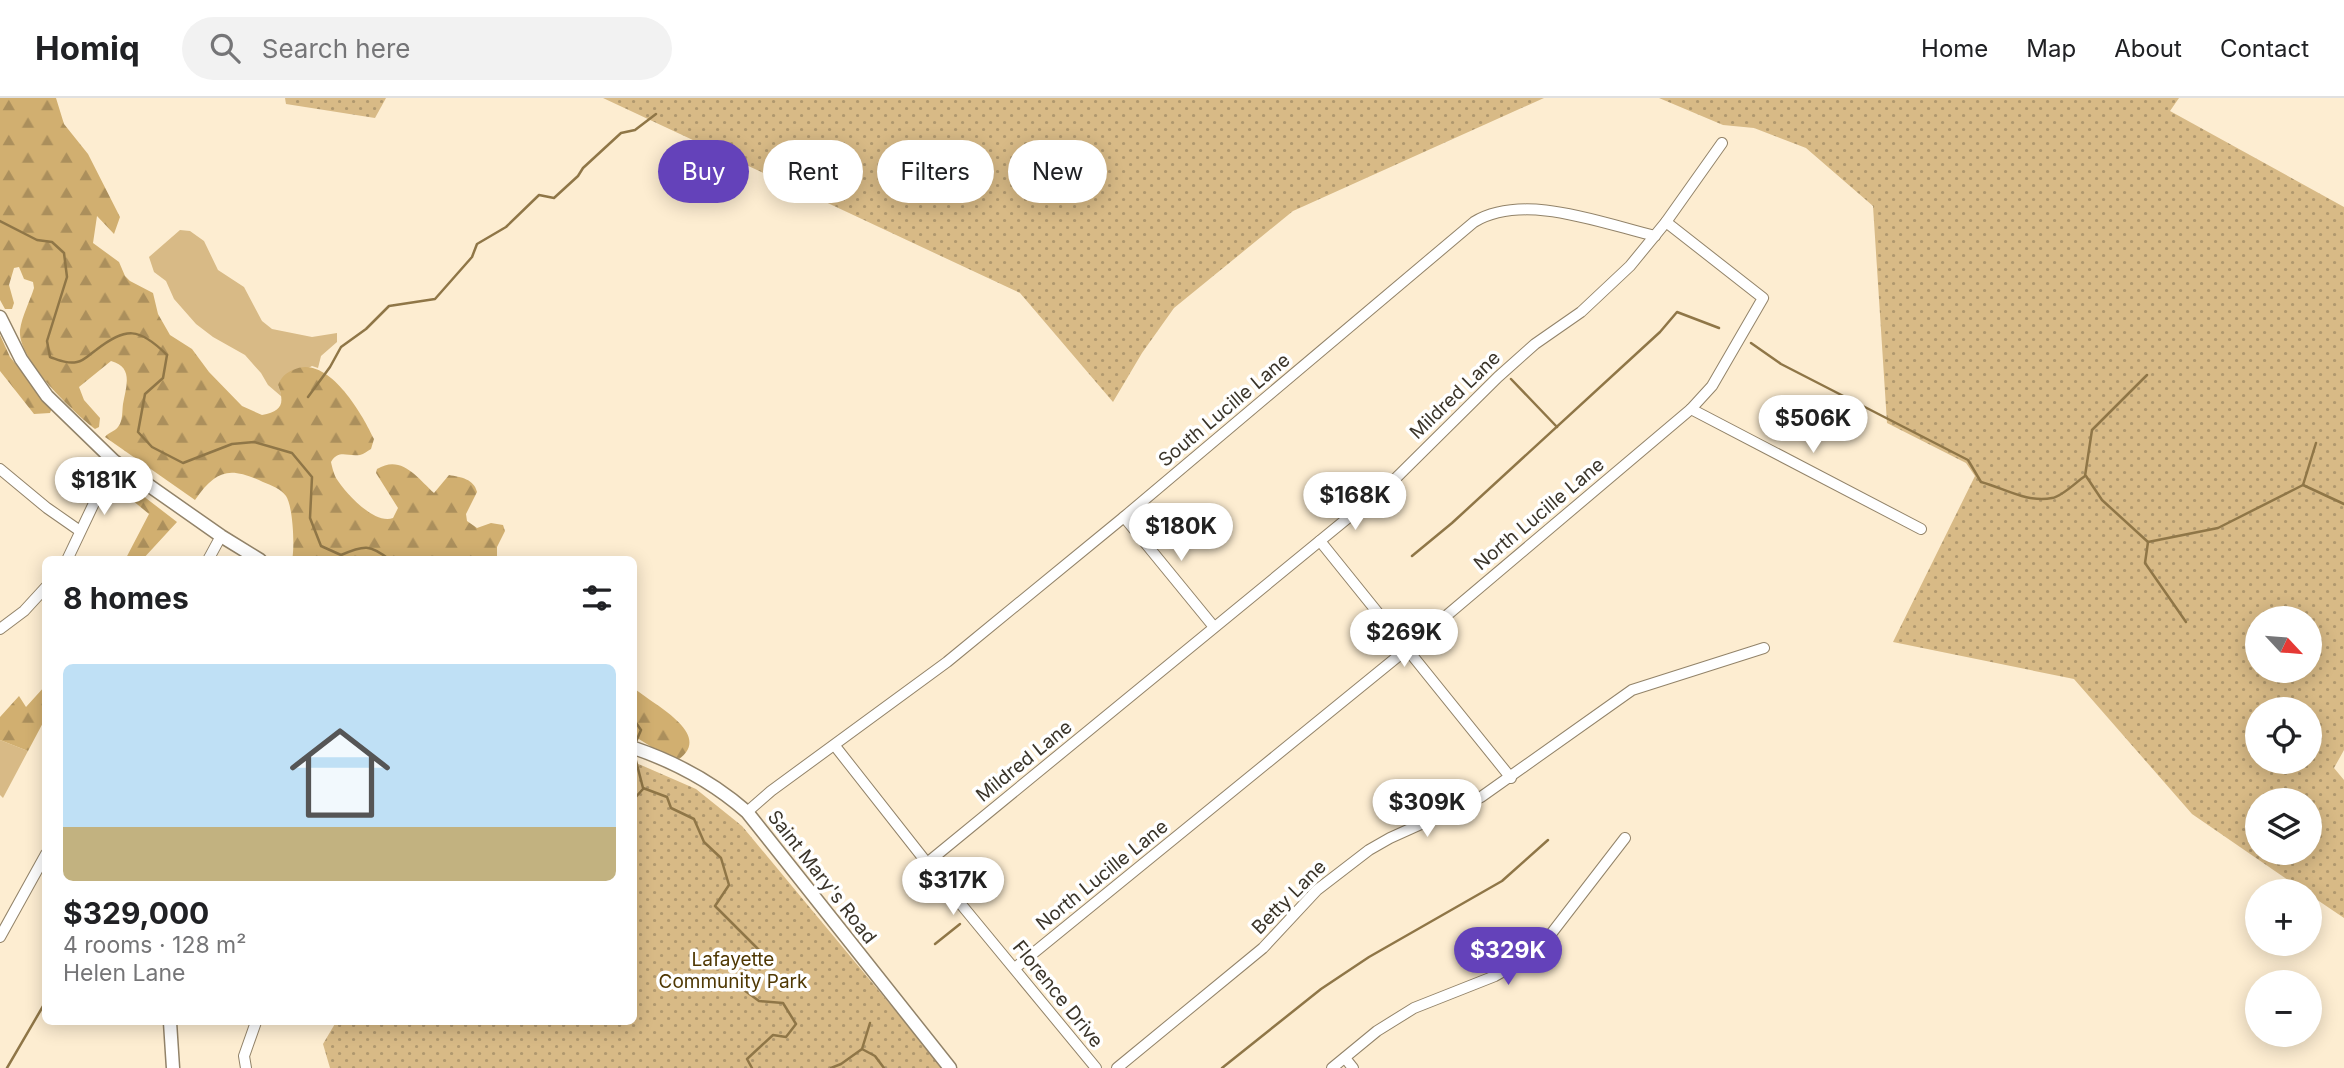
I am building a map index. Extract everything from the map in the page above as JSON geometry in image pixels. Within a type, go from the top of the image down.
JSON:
[{"type":"street","name":"Mildred Lane","points":[[928,863],[1397,477],[1535,344],[1593,303],[1655,236],[1722,143]]},
{"type":"street","name":"South Lucille Lane","points":[[747,812],[771,791],[947,662],[1124,517],[1454,238],[1486,215],[1511,208],[1541,209],[1655,236]]},
{"type":"street","name":"North Lucille Lane","points":[[1015,968],[1407,649],[1691,409],[1713,386],[1763,298],[1666,222]]},
{"type":"street","points":[[0,317],[21,359],[47,396],[114,461],[254,556]]},
{"type":"street","points":[[1691,409],[1921,529]]},
{"type":"street","points":[[69,556],[114,461]]},
{"type":"street","points":[[0,469],[80,531]]},
{"type":"street","points":[[1124,517],[1214,627]]},
{"type":"street","points":[[210,556],[221,536]]},
{"type":"street","points":[[1320,541],[1511,778]]},
{"type":"street","points":[[0,629],[24,611],[42,591]]},
{"type":"street","name":"Betty Lane","points":[[1117,1068],[1263,948],[1317,890],[1380,843],[1470,804],[1511,778],[1632,690],[1764,648]]},
{"type":"street","name":"Florence Drive","points":[[835,746],[1096,1068]]},
{"type":"street","name":"Saint Mary's Road","points":[[637,749],[710,784],[747,812],[950,1068]]},
{"type":"street","points":[[1332,1068],[1377,1031],[1414,1008],[1496,976],[1527,958],[1552,934],[1625,838]]},
{"type":"street","points":[[0,937],[42,861]]},
{"type":"street","points":[[170,1025],[173,1068]]},
{"type":"street","points":[[246,1068],[244,1056],[255,1025]]},
{"type":"street","points":[[1345,1058],[1353,1068]]},
{"type":"green space","points":[[0,98],[56,98],[64,124],[88,154],[120,217],[114,234],[97,216],[93,243],[119,262],[130,281],[153,293],[158,314],[170,335],[192,349],[209,372],[242,406],[262,415],[278,409],[281,397],[278,385],[286,374],[293,370],[306,367],[318,370],[330,378],[352,401],[374,439],[371,449],[363,454],[340,455],[331,462],[336,478],[354,500],[378,517],[393,518],[398,508],[376,473],[377,469],[386,465],[394,464],[408,469],[434,493],[449,475],[466,479],[473,484],[477,492],[466,514],[467,521],[477,528],[491,523],[503,525],[505,531],[497,547],[497,556],[293,556],[292,517],[286,496],[279,489],[241,474],[224,474],[210,482],[195,500],[105,437],[118,427],[122,419],[127,385],[123,368],[111,361],[79,387],[84,400],[100,418],[99,427],[95,429],[48,384],[27,355],[21,342],[20,330],[34,288],[33,282],[24,279],[19,267],[14,268],[9,285],[14,303],[12,309],[5,309],[0,300]]},
{"type":"green space","points":[[285,98],[386,98],[375,118],[286,104]]},
{"type":"green space","points":[[603,98],[1544,98],[1293,211],[1174,308],[1142,353],[1113,402],[1020,293],[828,203],[863,203],[863,140],[763,140],[763,173],[749,166],[749,140],[693,140]]},
{"type":"green space","points":[[1659,98],[2179,98],[2170,111],[2344,207],[2344,750],[2334,768],[2344,780],[2344,918],[2322,903],[2322,879],[2287,879],[2266,865],[2322,865],[2322,788],[2245,788],[2245,850],[2192,814],[2074,679],[1893,642],[1975,476],[1966,463],[1887,423],[1873,206],[1806,148],[1754,128],[1723,125]]},
{"type":"green space","points":[[180,230],[190,231],[204,241],[218,270],[244,287],[262,321],[272,329],[312,337],[337,333],[337,342],[321,356],[318,368],[312,366],[278,385],[282,397],[268,385],[245,355],[196,324],[174,299],[166,281],[154,272],[149,257]]},
{"type":"green space","points":[[0,335],[10,357],[52,408],[50,413],[34,414],[0,371]]},
{"type":"green space","points":[[127,487],[138,492],[177,522],[146,556],[127,556],[149,514],[121,491]]},
{"type":"green space","points":[[42,689],[42,725],[28,751],[0,740],[0,717],[19,696],[26,707]]},
{"type":"green space","points":[[637,690],[685,730],[689,740],[688,750],[678,760],[671,759],[637,738]]},
{"type":"green space","points":[[0,740],[28,751],[3,798],[0,795]]},
{"type":"green space","name":"Lafayette Community Park","points":[[637,763],[696,789],[742,826],[943,1068],[330,1068],[323,1044],[334,1025],[637,1025]]},
{"type":"waterway","points":[[308,397],[341,347],[366,329],[389,306],[435,299],[472,257],[477,244],[506,227],[539,195],[554,198],[621,133],[635,130],[656,114]]},
{"type":"waterway","points":[[0,221],[37,240],[52,242],[64,253],[67,277],[47,341],[50,357],[66,362],[80,361],[116,337],[132,333],[148,339],[167,355],[163,378],[145,394],[138,432],[152,447],[183,463],[232,444],[254,442],[292,453],[312,477],[310,518],[321,546],[341,555],[367,548],[384,556]]},
{"type":"waterway","points":[[1412,556],[1452,523],[1660,332],[1677,312],[1719,328]]},
{"type":"waterway","points":[[1751,343],[1781,364],[1968,460],[1981,482],[2016,494],[2043,499],[2056,497],[2085,476],[2092,430],[2147,375]]},
{"type":"waterway","points":[[1511,379],[1557,427]]},
{"type":"waterway","points":[[2086,476],[2102,500],[2148,542],[2218,528],[2303,485],[2316,443]]},
{"type":"waterway","points":[[2303,485],[2344,504]]},
{"type":"waterway","points":[[2148,542],[2145,563],[2186,622]]},
{"type":"waterway","points":[[637,724],[641,730],[637,739]]},
{"type":"waterway","points":[[637,765],[643,788],[667,797],[671,808],[694,819],[704,842],[721,858],[729,885],[715,906],[762,953],[742,973],[744,990],[759,1001],[783,1003],[796,1024],[786,1037],[773,1035],[747,1059],[752,1068]]},
{"type":"waterway","points":[[637,796],[643,789]]},
{"type":"waterway","points":[[1222,1068],[1321,989],[1369,957],[1502,881],[1548,840]]},
{"type":"waterway","points":[[935,944],[960,924]]},
{"type":"waterway","points":[[7,1068],[42,1008]]},
{"type":"waterway","points":[[862,1049],[870,1023]]},
{"type":"waterway","points":[[831,1068],[862,1049],[875,1056],[884,1068]]}]
